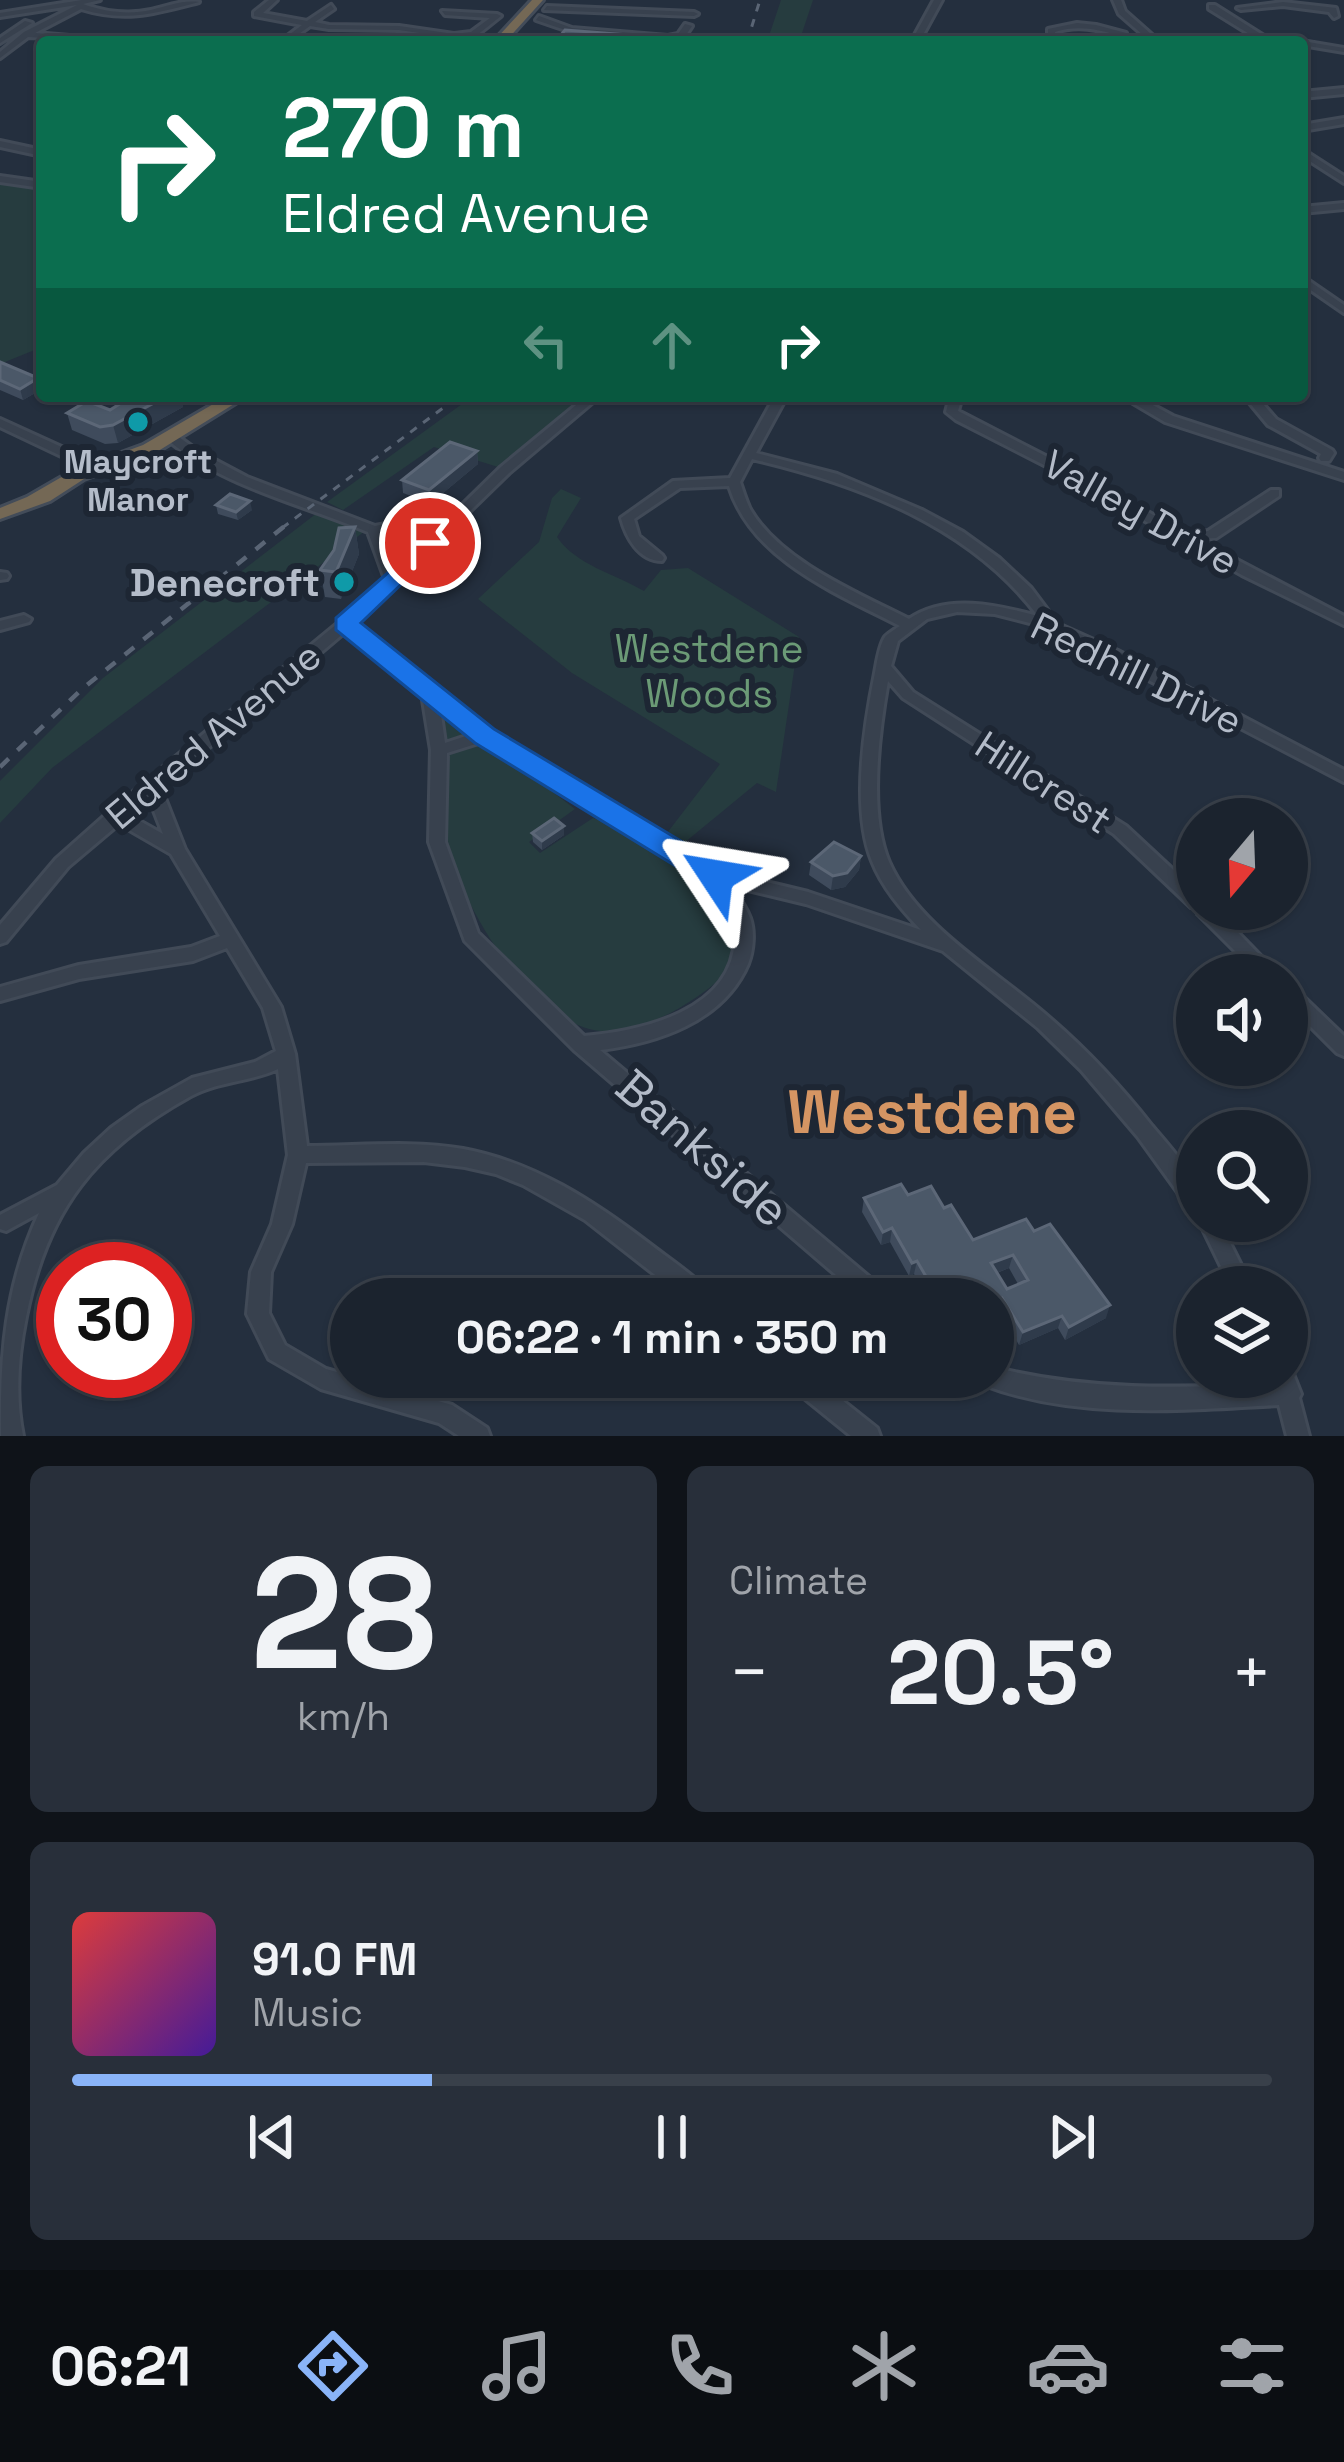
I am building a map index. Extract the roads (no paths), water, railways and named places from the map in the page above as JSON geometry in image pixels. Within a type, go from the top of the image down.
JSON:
[{"type":"highway","points":[[506,36],[546,3]]},
{"type":"highway","points":[[0,514],[84,480],[97,468],[168,442],[229,402]]},
{"type":"street","points":[[273,0],[256,14],[434,36]]},
{"type":"street","points":[[918,36],[938,0]]},
{"type":"street","points":[[1100,0],[1117,2],[1148,36]]},
{"type":"street","points":[[1192,0],[1259,36]]},
{"type":"street","points":[[0,13],[35,2],[80,3],[103,14],[149,13],[182,1],[195,2]]},
{"type":"street","points":[[0,13],[80,3]]},
{"type":"street","points":[[0,56],[26,34],[80,3]]},
{"type":"street","points":[[0,41],[80,3]]},
{"type":"street","points":[[518,25],[533,26],[546,3],[694,14]]},
{"type":"street","points":[[1212,7],[1264,3],[1321,7],[1334,16]]},
{"type":"street","points":[[292,36],[331,7]]},
{"type":"street","points":[[376,26],[389,10]]},
{"type":"street","points":[[445,13],[497,16],[472,36]]},
{"type":"street","points":[[539,18],[571,30],[644,36]]},
{"type":"street","points":[[1051,36],[1051,31],[1064,25],[1115,36]]},
{"type":"street","points":[[681,36],[688,26]]},
{"type":"street","points":[[26,34],[47,36]]},
{"type":"street","points":[[1135,36],[1146,34]]},
{"type":"street","points":[[1308,45],[1344,50]]},
{"type":"street","points":[[1308,94],[1344,91]]},
{"type":"street","points":[[1308,127],[1344,121]]},
{"type":"street","points":[[0,144],[36,152]]},
{"type":"street","points":[[1308,156],[1344,180]]},
{"type":"street","points":[[0,179],[36,184]]},
{"type":"street","points":[[1308,209],[1344,206]]},
{"type":"street","points":[[1308,283],[1344,310]]},
{"type":"street","name":"Eldred Avenue","points":[[0,937],[62,863],[345,624],[458,514],[587,402]]},
{"type":"street","points":[[778,402],[734,482],[739,503],[762,535],[835,585],[906,622],[891,639],[879,700],[872,836],[896,889],[952,946],[1046,1024],[1138,1116],[1176,1172]]},
{"type":"street","name":"Valley Drive","points":[[954,402],[952,412],[960,417],[1063,465],[1214,555],[1344,621]]},
{"type":"street","points":[[1138,402],[1169,418],[1344,476]]},
{"type":"street","points":[[1255,402],[1272,422],[1328,453],[1325,458]]},
{"type":"street","points":[[0,423],[97,468]]},
{"type":"street","points":[[1253,445],[1258,441],[1344,464]]},
{"type":"street","points":[[168,442],[243,484],[248,498],[263,491],[296,497],[374,530],[458,514]]},
{"type":"street","points":[[748,455],[836,474],[928,520],[1019,578],[1052,625]]},
{"type":"street","points":[[657,558],[633,538],[626,518],[677,484],[734,482]]},
{"type":"street","points":[[1180,536],[1211,535],[1275,493]]},
{"type":"street","points":[[374,530],[393,581]]},
{"type":"street","points":[[1211,535],[1214,555]]},
{"type":"street","name":"Redhill Drive","points":[[906,622],[960,607],[1052,625],[1344,777]]},
{"type":"street","points":[[0,626],[24,619]]},
{"type":"street","points":[[345,624],[484,736],[716,876],[952,946]]},
{"type":"street","name":"Hillcrest","points":[[887,670],[908,695],[1120,830],[1176,882]]},
{"type":"street","name":"Bankside","points":[[429,689],[440,749],[436,842],[471,936],[580,1044],[856,1278]]},
{"type":"street","points":[[879,700],[908,695]]},
{"type":"street","points":[[440,749],[484,736]]},
{"type":"street","points":[[152,785],[177,850],[272,1007],[286,1054],[298,1155],[287,1208],[261,1272],[258,1314],[277,1352],[322,1378],[444,1413],[479,1436]]},
{"type":"street","points":[[116,815],[177,850]]},
{"type":"street","points":[[580,1044],[621,1042],[697,1014],[740,969],[744,923],[716,876]]},
{"type":"street","points":[[893,926],[909,924],[916,910]]},
{"type":"street","points":[[1225,930],[1249,954]]},
{"type":"street","points":[[0,994],[79,972],[193,954],[232,939]]},
{"type":"street","points":[[1308,1013],[1344,1048]]},
{"type":"street","points":[[614,1070],[621,1042]]},
{"type":"street","points":[[260,1075],[286,1054]]},
{"type":"street","points":[[3,1223],[57,1192],[95,1153],[207,1078],[260,1075],[292,1092]]},
{"type":"street","points":[[298,1155],[466,1158],[520,1175],[583,1210],[674,1278]]},
{"type":"street","points":[[12,1436],[9,1355],[34,1237],[57,1192]]},
{"type":"street","points":[[3,1223],[34,1237]]},
{"type":"street","points":[[1014,1384],[1109,1397],[1176,1392]]},
{"type":"street","points":[[822,1398],[869,1436]]},
{"type":"street","points":[[1289,1398],[1298,1436]]},
{"type":"railway","points":[[749,36],[760,0]]},
{"type":"railway","points":[[286,525],[451,402]]},
{"type":"railway","points":[[0,767],[82,689],[286,525]]},
{"type":"railway","points":[[282,528],[286,525]]},
{"type":"place","name":"Maycroft Manor","points":[[138,422]]},
{"type":"place","name":"Denecroft","points":[[344,582]]},
{"type":"district","name":"Westdene","points":[[932,1112]]},
{"type":"park label","name":"Westdene Woods","points":[[709,670]]}]
